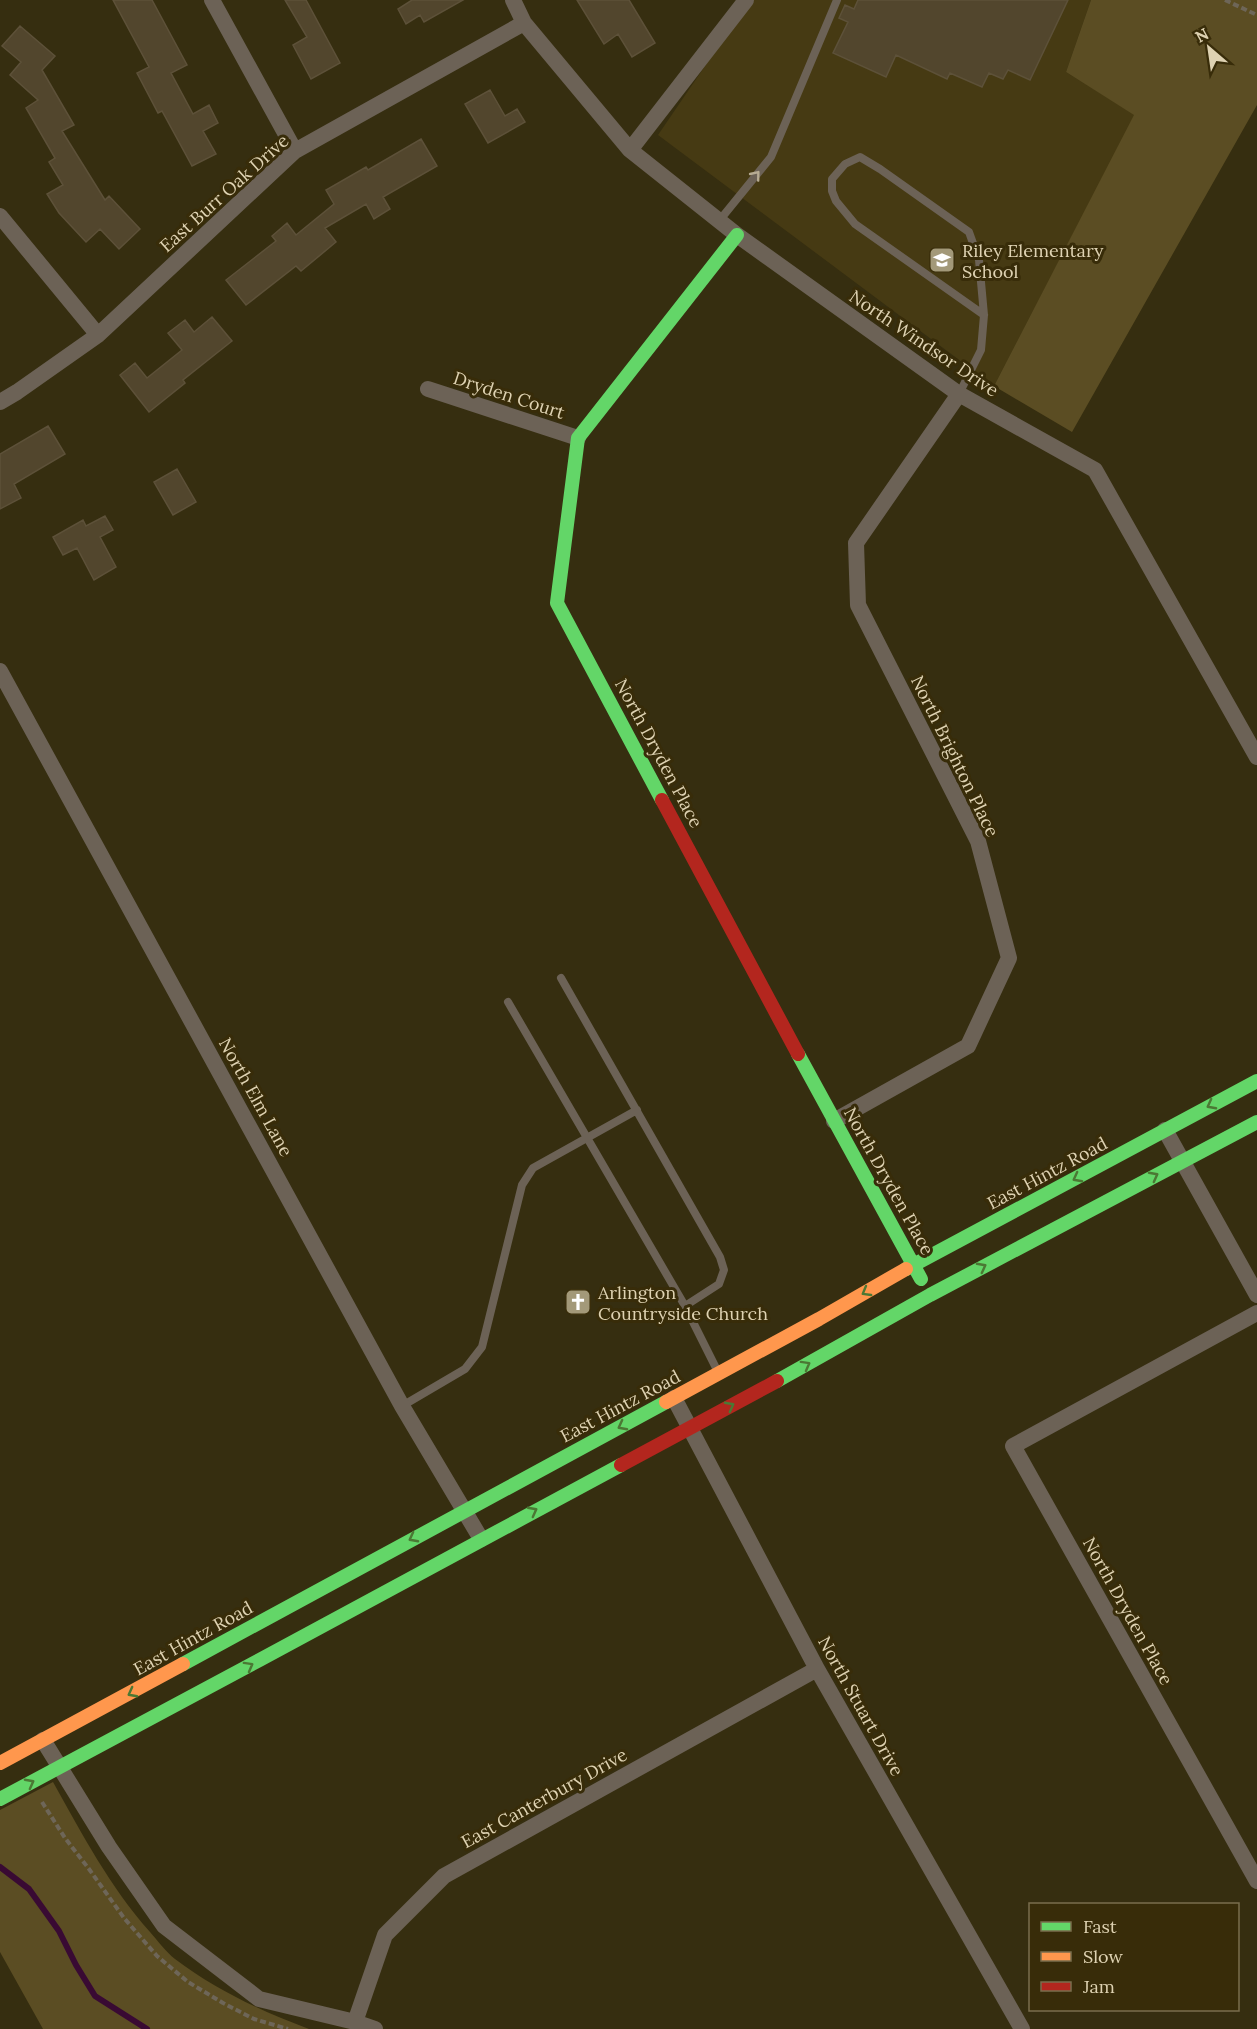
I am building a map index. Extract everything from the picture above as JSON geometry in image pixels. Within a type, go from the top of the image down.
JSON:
[{"type":"main road","name":"North Dryden Place","points":[[737,235],[579,438],[556,603],[930,1295]]},
{"type":"main road","name":"East Hintz Road","points":[[0,1763],[819,1319],[914,1265],[1257,1081]]},
{"type":"main road","points":[[0,1799],[198,1694],[930,1295],[1257,1122]]},
{"type":"street","points":[[212,0],[295,151]]},
{"type":"street","name":"North Windsor Drive","points":[[513,0],[524,23],[630,150],[737,235],[959,394],[1095,470],[1257,757]]},
{"type":"street","points":[[630,150],[746,0]]},
{"type":"street","name":"East Burr Oak Drive","points":[[0,402],[98,335],[295,151],[524,23]]},
{"type":"street","points":[[0,216],[98,335]]},
{"type":"street","name":"Dryden Court","points":[[428,389],[579,438]]},
{"type":"street","name":"North Brighton Place","points":[[834,1121],[968,1046],[1009,958],[978,841],[858,605],[856,543],[959,394]]},
{"type":"street","name":"North Elm Lane","points":[[0,671],[402,1406],[482,1539]]},
{"type":"street","points":[[1165,1130],[1257,1295]]},
{"type":"street","name":"North Dryden Place","points":[[1257,1313],[1013,1446],[1257,1881]]},
{"type":"street","name":"North Stuart Drive","points":[[674,1398],[817,1669],[1022,2029]]},
{"type":"street","name":"East Canterbury Drive","points":[[355,2022],[385,1935],[444,1876],[817,1669]]},
{"type":"street","points":[[43,1740],[109,1847],[164,1926],[259,1999],[375,2029]]},
{"type":"lane","points":[[719,221],[771,157],[837,0]]},
{"type":"lane","points":[[959,394],[981,350],[984,315],[979,260],[969,231],[860,157],[845,164],[832,179],[832,191],[836,201],[855,224],[984,315]]},
{"type":"lane","points":[[561,978],[720,1257],[724,1270],[719,1284],[685,1306]]},
{"type":"lane","points":[[508,1002],[685,1306],[718,1373]]},
{"type":"lane","points":[[402,1406],[465,1369],[482,1347],[522,1185],[533,1168],[637,1110]]},
{"type":"path","points":[[1225,0],[1257,15]]},
{"type":"shaded area","name":"Riley Elementary School","points":[[750,0],[1091,0],[1066,72],[1135,115],[994,386],[658,135]]},
{"type":"shaded area","points":[[1091,0],[1257,0],[1257,105],[1072,432],[994,386],[1134,115],[1066,72]]},
{"type":"shaded area","points":[[53,1782],[109,1878],[168,1953],[223,1990],[256,2007],[309,2029],[43,2029],[0,1952],[0,1810]]},
{"type":"building","points":[[113,0],[152,0],[187,65],[171,73],[193,114],[209,105],[218,123],[203,131],[216,154],[192,166],[162,111],[158,113],[137,73],[149,67]]},
{"type":"building","points":[[285,0],[306,0],[340,63],[311,79],[293,45],[307,37]]},
{"type":"building","points":[[412,0],[463,0],[424,22],[420,15],[406,24],[398,9]]},
{"type":"building","points":[[577,0],[629,0],[655,43],[632,57],[618,34],[604,44]]},
{"type":"building","points":[[858,0],[1068,0],[1030,80],[1008,70],[1003,79],[989,73],[982,87],[950,73],[947,79],[896,55],[886,77],[833,53],[848,22],[839,18],[845,5],[854,9]]},
{"type":"building","points":[[20,26],[55,56],[42,70],[74,125],[62,131],[105,200],[109,196],[140,229],[119,249],[100,229],[86,242],[59,213],[47,194],[63,185],[49,162],[55,158],[26,108],[38,100],[10,75],[21,62],[2,46]]},
{"type":"building","points":[[490,90],[505,116],[517,109],[525,122],[488,143],[465,104]]},
{"type":"building","points":[[421,139],[437,166],[383,197],[390,209],[374,219],[366,204],[325,228],[336,242],[301,271],[296,266],[246,305],[226,280],[276,241],[272,236],[287,223],[296,235],[334,204],[326,190],[366,167],[368,170]]},
{"type":"building","points":[[212,317],[232,341],[183,380],[185,383],[149,412],[120,375],[135,363],[147,378],[182,350],[168,333],[185,320],[194,332]]},
{"type":"building","points":[[48,426],[65,454],[14,484],[21,498],[0,509],[0,454]]},
{"type":"building","points":[[177,469],[196,502],[173,515],[154,482]]},
{"type":"building","points":[[105,516],[113,530],[100,537],[116,567],[94,580],[77,548],[63,555],[53,537],[83,520],[86,526]]},
{"type":"waterway","points":[[0,1867],[29,1889],[59,1931],[95,1996],[147,2029]]},
{"type":"traffic: fast","points":[[662,800],[557,603],[578,438],[737,235]]},
{"type":"traffic: fast","points":[[798,1054],[921,1279]]},
{"type":"traffic: fast","points":[[906,1269],[1257,1081]]},
{"type":"traffic: fast","points":[[777,1381],[930,1295],[1257,1122]]},
{"type":"traffic: fast","points":[[183,1664],[666,1402]]},
{"type":"traffic: fast","points":[[0,1799],[621,1465]]},
{"type":"traffic: slow","points":[[666,1402],[906,1269]]},
{"type":"traffic: slow","points":[[0,1763],[183,1664]]},
{"type":"traffic: jam","points":[[662,800],[798,1054]]},
{"type":"traffic: jam","points":[[621,1465],[777,1381]]},
{"type":"place","name":"Riley Elementary School","points":[[942,260]]},
{"type":"place","name":"Arlington Countryside Church","points":[[578,1302]]}]
